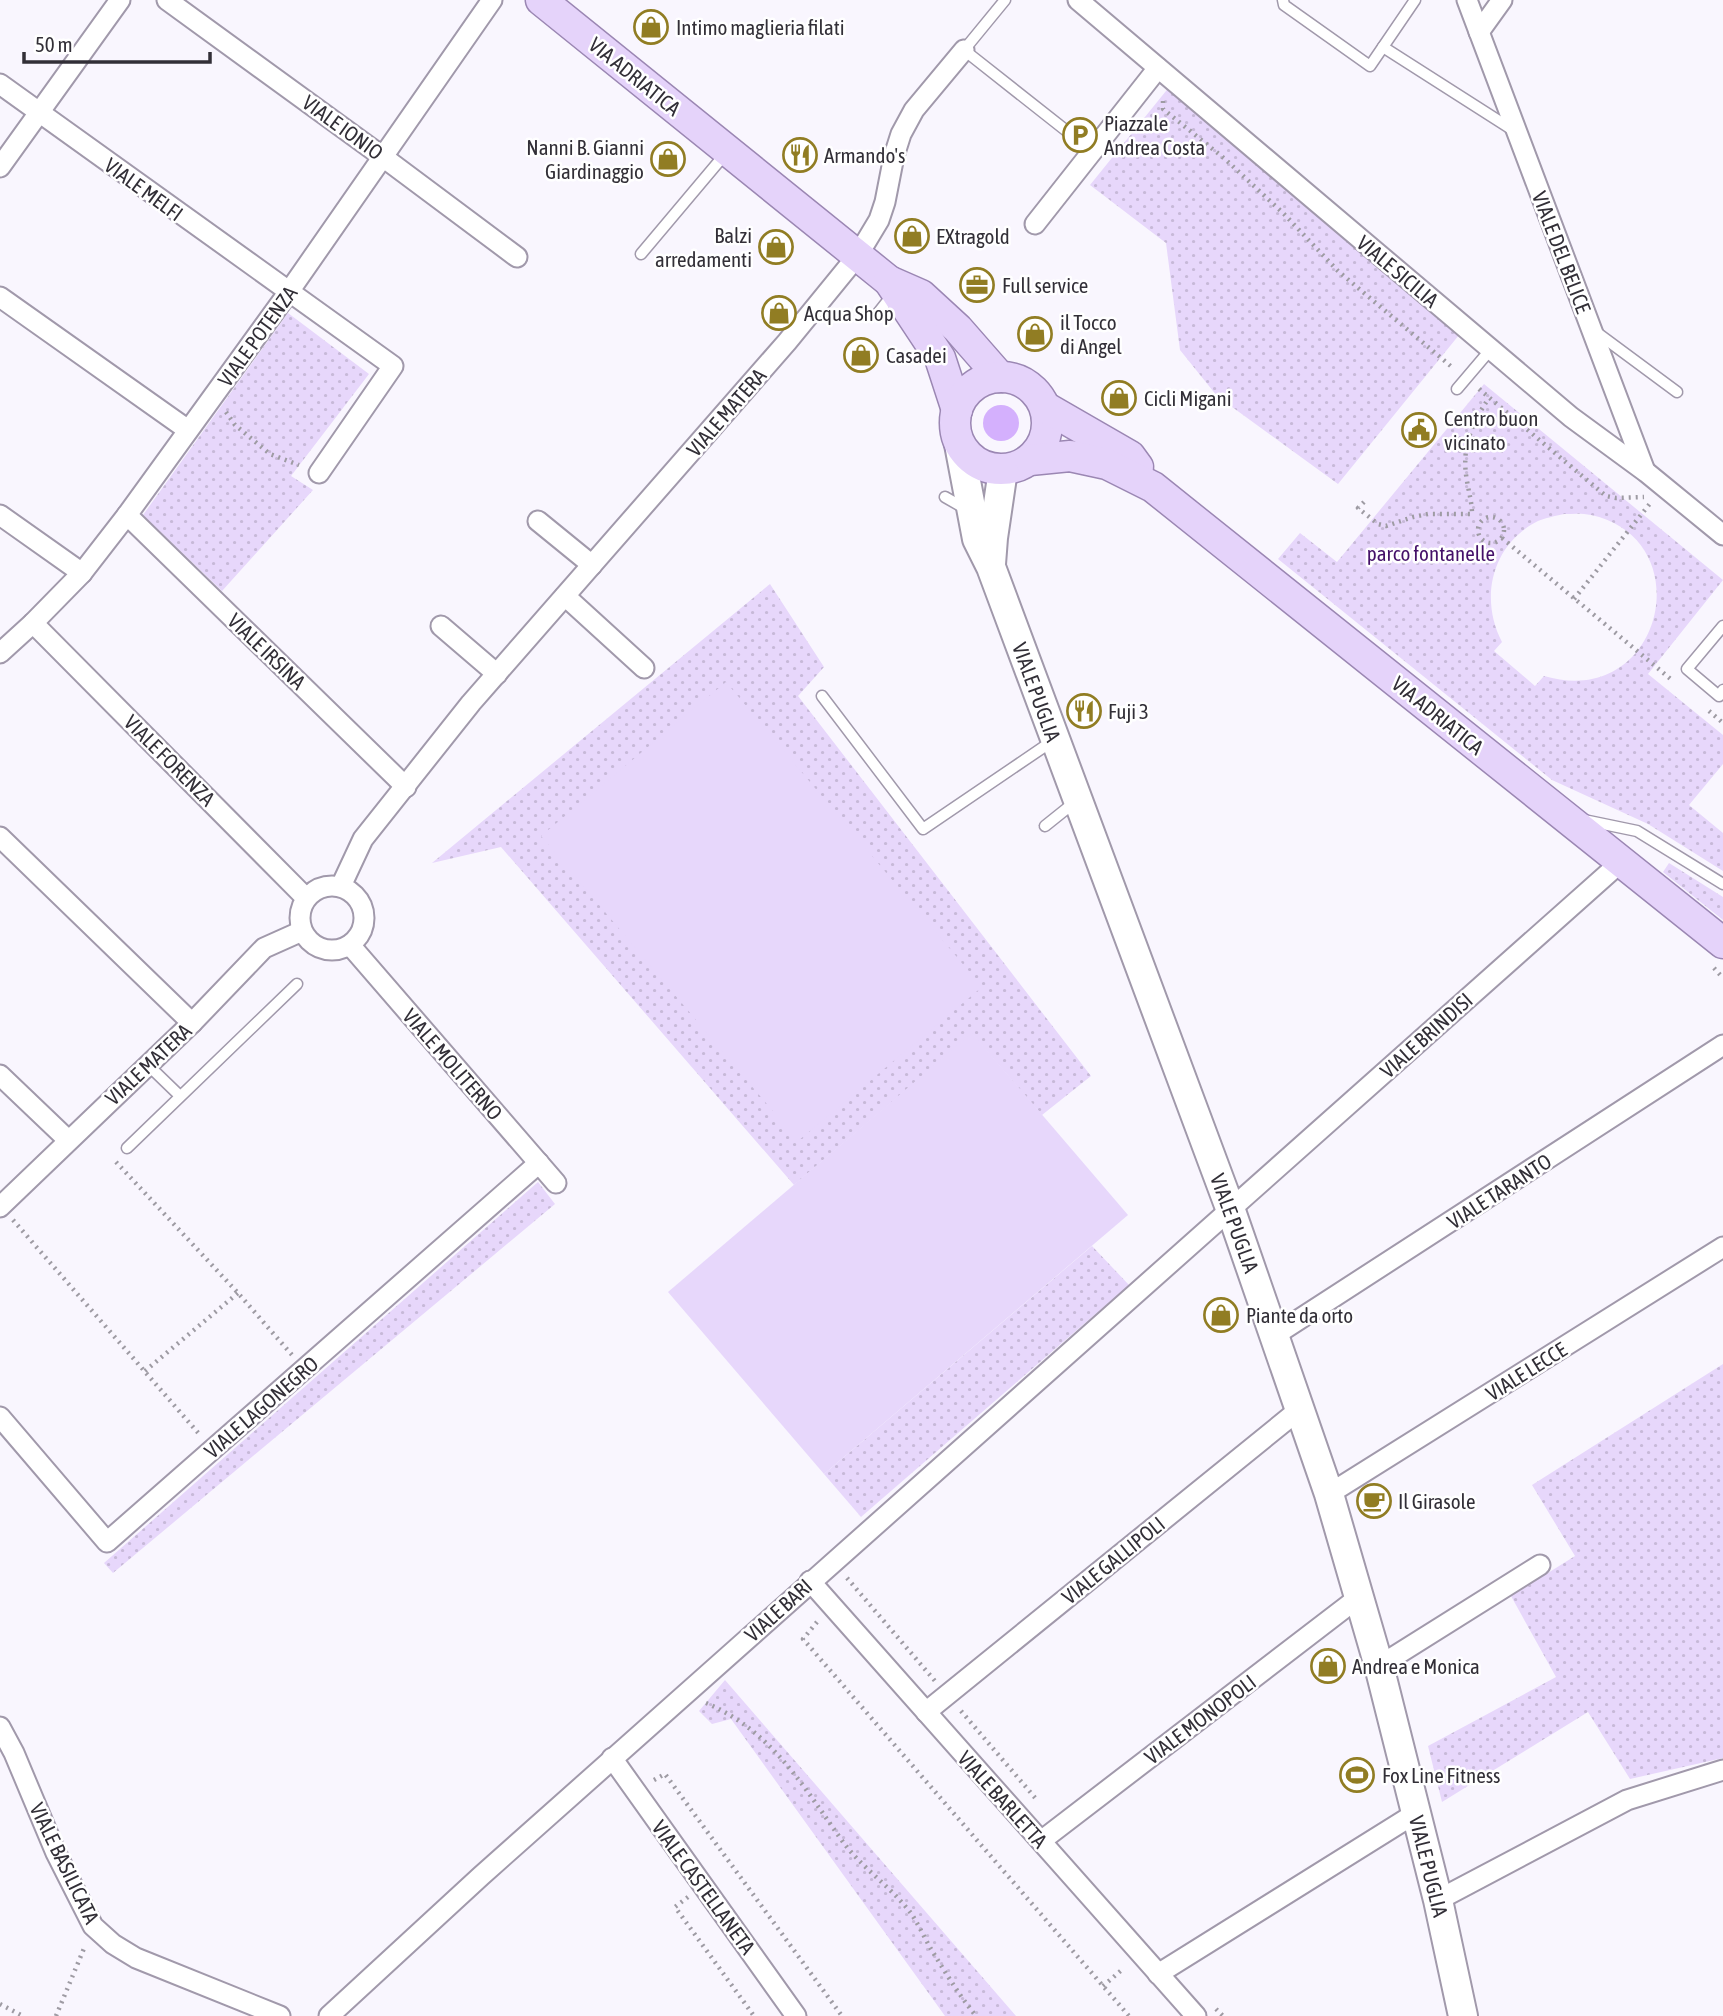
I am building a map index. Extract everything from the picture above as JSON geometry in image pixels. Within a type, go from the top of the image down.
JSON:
[{"type":"main road","name":"VIA ADRIATICA","points":[[541,0],[858,255],[940,358],[957,425]]},
{"type":"main road","name":"VIA ADRIATICA","points":[[888,295],[921,295],[958,329],[1000,377]]},
{"type":"main road","points":[[1000,377],[1014,379],[1027,385],[1038,395],[1045,407],[1048,422],[1040,449],[1017,465],[989,468],[975,462],[965,452],[957,425],[963,397],[973,387],[1000,377]]},
{"type":"main road","name":"VIA ADRIATICA","points":[[1045,407],[1130,456],[1153,487]]},
{"type":"main road","name":"VIALE PUGLIA","points":[[957,425],[977,539],[991,566],[1230,1208],[1329,1494],[1379,1666],[1438,1900],[1464,2016]]},
{"type":"main road","name":"VIA ADRIATICA","points":[[1017,465],[1070,456],[1107,464],[1153,487],[1621,862],[1718,956]]},
{"type":"main road","name":"VIALE PUGLIA","points":[[991,566],[993,538],[1017,465]]},
{"type":"street","points":[[0,167],[120,0]]},
{"type":"street","name":"VIALE IONIO","points":[[167,0],[517,257]]},
{"type":"street","name":"VIALE POTENZA","points":[[0,653],[82,573],[127,515],[288,293],[492,0]]},
{"type":"street","name":"VIALE SICILIA","points":[[1078,0],[1155,72],[1571,417],[1646,472],[1723,536]]},
{"type":"street","name":"VIALE DEL BELICE","points":[[1467,0],[1646,472]]},
{"type":"street","points":[[1479,32],[1502,0]]},
{"type":"street","name":"VIALE MATERA","points":[[341,886],[363,839],[497,674],[787,342],[858,255],[879,220],[901,134],[914,110],[964,50]]},
{"type":"street","points":[[1035,224],[1155,72]]},
{"type":"street","name":"VIALE MELFI","points":[[0,84],[393,366],[319,473]]},
{"type":"street","points":[[0,297],[188,430]]},
{"type":"street","points":[[0,515],[82,573]]},
{"type":"street","name":"VIALE IRSINA","points":[[127,515],[406,787]]},
{"type":"street","points":[[538,521],[592,565]]},
{"type":"street","points":[[565,596],[644,668]]},
{"type":"street","name":"VIALE FORENZA","points":[[33,623],[306,898]]},
{"type":"street","points":[[441,626],[497,674]]},
{"type":"street","points":[[0,837],[192,1023]]},
{"type":"street","name":"VIALE BRINDISI","points":[[1230,1208],[1621,862]]},
{"type":"street","points":[[322,886],[341,886],[357,896],[365,913],[362,931],[350,945],[332,950],[314,945],[302,931],[299,914],[306,898],[322,886]]},
{"type":"street","name":"VIALE MATERA","points":[[0,1207],[192,1023],[264,948],[302,931]]},
{"type":"street","name":"VIALE MOLITERNO","points":[[350,945],[556,1183]]},
{"type":"street","name":"VIALE TARANTO","points":[[1275,1335],[1723,1045]]},
{"type":"street","points":[[0,1075],[68,1140]]},
{"type":"street","name":"VIALE LAGONEGRO","points":[[0,1417],[107,1542],[539,1163]]},
{"type":"street","name":"VIALE BARI","points":[[329,2016],[612,1758],[1230,1208]]},
{"type":"street","name":"VIALE LECCE","points":[[1329,1494],[1723,1247]]},
{"type":"street","name":"VIALE GALLIPOLI","points":[[926,1712],[1300,1409]]},
{"type":"street","points":[[1379,1666],[1541,1565]]},
{"type":"street","name":"VIALE BARLETTA","points":[[810,1581],[1196,2016]]},
{"type":"street","name":"VIALE MONOPOLI","points":[[1041,1841],[1359,1597]]},
{"type":"street","name":"VIALE BASILICATA","points":[[0,1727],[93,1926],[113,1944],[136,1958],[280,2016]]},
{"type":"street","name":"VIALE CASTELLANETA","points":[[612,1758],[796,2016]]},
{"type":"street","points":[[1438,1900],[1626,1800],[1723,1770]]},
{"type":"street","points":[[1158,1974],[1416,1813]]},
{"type":"lane","points":[[1005,0],[964,50],[1092,150]]},
{"type":"lane","points":[[1283,0],[1284,5],[1370,66],[1415,0]]},
{"type":"lane","points":[[1383,47],[1517,133]]},
{"type":"lane","points":[[641,254],[728,151]]},
{"type":"lane","points":[[1591,328],[1677,392]]},
{"type":"lane","points":[[1457,388],[1491,349]]},
{"type":"lane","points":[[945,497],[972,512]]},
{"type":"lane","points":[[1723,626],[1687,669],[1718,696],[1723,690]]},
{"type":"lane","points":[[822,696],[923,829],[1055,740]]},
{"type":"lane","points":[[1045,826],[1077,801]]},
{"type":"lane","points":[[1563,815],[1637,831],[1723,884]]},
{"type":"lane","points":[[127,1148],[297,984]]},
{"type":"lane","points":[[148,1065],[180,1096]]},
{"type":"path","points":[[1155,72],[1162,84],[1163,109],[1225,159],[1284,214],[1338,271],[1606,496],[1656,496],[1574,599]]},
{"type":"path","points":[[215,393],[235,425],[270,454],[319,473]]},
{"type":"path","points":[[1472,514],[1465,472],[1466,448],[1473,423],[1489,398]]},
{"type":"path","points":[[1364,502],[1359,508],[1378,524],[1386,526],[1428,514],[1472,514],[1481,521]]},
{"type":"path","points":[[1490,516],[1500,519],[1505,528],[1502,538],[1493,543],[1482,540],[1478,531],[1481,521],[1490,516]]},
{"type":"path","points":[[1502,538],[1637,651]]},
{"type":"path","points":[[1718,956],[1723,978]]},
{"type":"path","points":[[127,1148],[113,1160],[238,1293],[304,1369]]},
{"type":"path","points":[[0,1207],[212,1449]]},
{"type":"path","points":[[145,1371],[238,1293]]},
{"type":"path","points":[[832,1562],[1060,1827]]},
{"type":"path","points":[[810,1614],[818,1622],[803,1639],[1129,2016]]},
{"type":"path","points":[[685,1693],[742,1721],[794,1774],[859,1861],[891,1890],[911,1913],[948,1977],[976,2016]]},
{"type":"path","points":[[648,1784],[665,1774],[842,2016]]},
{"type":"path","points":[[689,1896],[675,1908],[754,2016]]},
{"type":"path","points":[[55,2016],[93,1926]]},
{"type":"path","points":[[0,2004],[23,2016]]},
{"type":"path","points":[[1215,2007],[1223,2016]]},
{"type":"green space","points":[[1170,86],[1459,335],[1338,484],[1217,396],[1180,350],[1166,243],[1090,185]]},
{"type":"green space","points":[[288,313],[369,374],[291,476],[313,490],[222,591],[143,515]]},
{"type":"green space","name":"parco fontanelle","points":[[1484,384],[1723,580],[1648,674],[1723,735],[1723,764],[1689,805],[1723,833],[1723,871],[1648,824],[1552,780],[1278,559],[1300,533],[1337,562]],"holes":[[[1567,514],[1591,515],[1626,530],[1647,555],[1656,586],[1654,618],[1640,647],[1617,669],[1585,680],[1544,676],[1535,686],[1494,651],[1502,642],[1491,608],[1491,590],[1500,558],[1510,543],[1522,531],[1541,520]]]},
{"type":"green space","points":[[770,584],[824,667],[798,696],[1091,1076],[1042,1115],[972,1034],[794,1185],[501,847],[432,863]]},
{"type":"green space","points":[[726,682],[982,987],[798,1141],[541,836]]},
{"type":"green space","points":[[1669,863],[1723,897],[1723,920],[1663,872]]},
{"type":"green space","points":[[972,1033],[1128,1215],[824,1474],[668,1292]]},
{"type":"green space","points":[[538,1182],[555,1204],[113,1573],[104,1563]]},
{"type":"green space","points":[[1092,1246],[1129,1285],[861,1517],[824,1474]]},
{"type":"green space","points":[[1723,1364],[1723,1758],[1630,1779],[1588,1712],[1442,1802],[1428,1746],[1556,1677],[1511,1596],[1575,1556],[1532,1485]]},
{"type":"green space","points":[[725,1680],[1016,2016],[945,2016],[731,1719],[712,1724],[699,1711]]},
{"type":"shaded area","points":[[1001,405],[1014,410],[1019,423],[1014,436],[1001,441],[988,436],[983,423],[988,410]]},
{"type":"place","name":"Intimo maglieria filati","points":[[651,27]]},
{"type":"place","name":"Piazzale Andrea Costa","points":[[1080,135]]},
{"type":"place","name":"Armando's","points":[[800,155]]},
{"type":"place","name":"Nanni B. Gianni Giardinaggio","points":[[668,159]]},
{"type":"place","name":"EXtragold","points":[[912,236]]},
{"type":"place","name":"Balzi arredamenti","points":[[776,247]]},
{"type":"place","name":"Full service","points":[[977,285]]},
{"type":"place","name":"Acqua Shop","points":[[779,313]]},
{"type":"place","name":"il Tocco di Angel","points":[[1035,334]]},
{"type":"place","name":"Casadei","points":[[861,355]]},
{"type":"place","name":"Cicli Migani","points":[[1119,398]]},
{"type":"place","name":"Centro buon vicinato","points":[[1419,430]]},
{"type":"place","name":"Fuji 3","points":[[1084,711]]},
{"type":"place","name":"Piante da orto","points":[[1221,1315]]},
{"type":"place","name":"Il Girasole","points":[[1374,1501]]},
{"type":"place","name":"Andrea e Monica","points":[[1328,1666]]},
{"type":"place","name":"Fox Line Fitness","points":[[1357,1775]]}]
